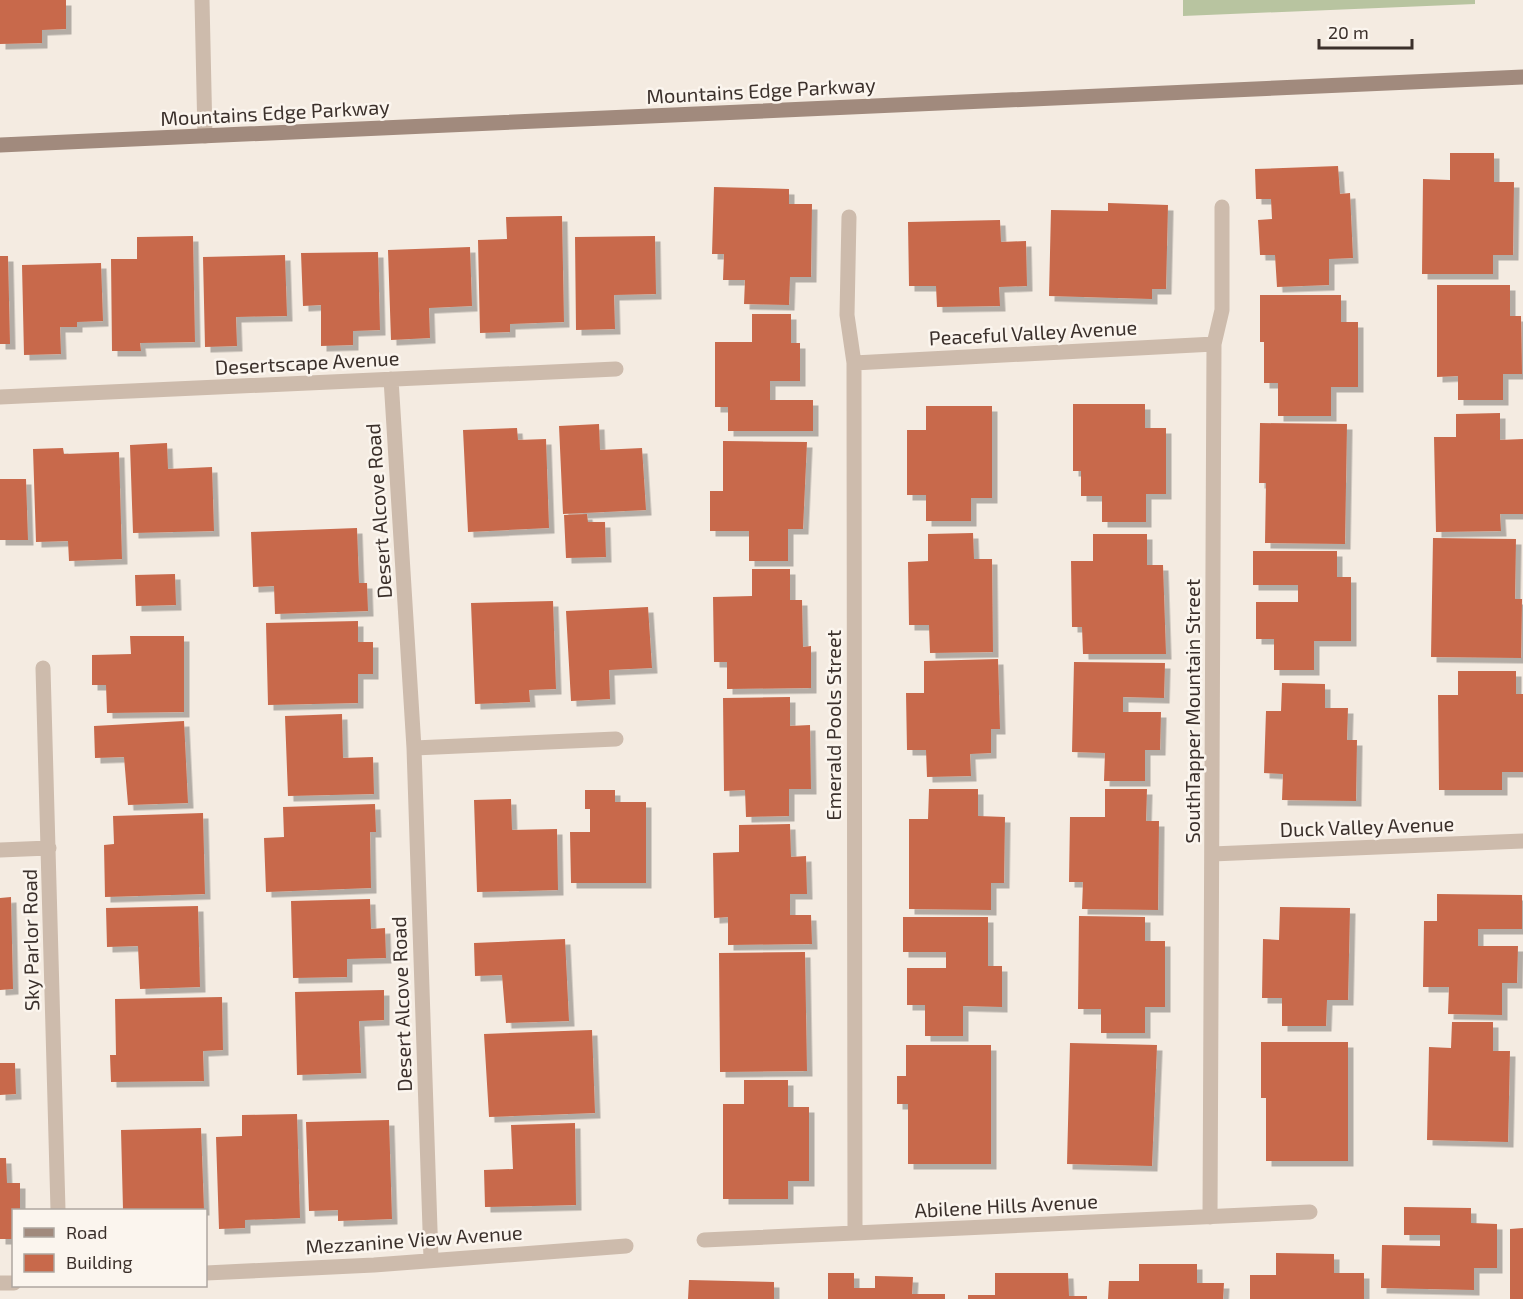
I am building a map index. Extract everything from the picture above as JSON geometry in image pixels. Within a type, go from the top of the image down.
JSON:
[{"type":"street","points":[[202,0],[205,136]]},
{"type":"street","name":"Mountains Edge Parkway","points":[[0,145],[1523,77]]},
{"type":"street","name":"SouthTapper Mountain Street","points":[[1210,1217],[1214,344],[1221,310],[1222,207]]},
{"type":"street","name":"Emerald Pools Street","points":[[849,217],[847,315],[854,363],[855,1233]]},
{"type":"street","name":"Peaceful Valley Avenue","points":[[854,363],[1214,344]]},
{"type":"street","name":"Desertscape Avenue","points":[[0,397],[616,369]]},
{"type":"street","name":"Desert Alcove Road","points":[[391,379],[414,748],[431,1259]]},
{"type":"street","name":"Sky Parlor Road","points":[[43,668],[58,1209]]},
{"type":"street","points":[[414,748],[616,739]]},
{"type":"street","name":"Duck Valley Avenue","points":[[1212,854],[1523,841]]},
{"type":"street","points":[[0,850],[49,848]]},
{"type":"street","name":"Abilene Hills Avenue","points":[[704,1240],[1310,1212]]},
{"type":"street","name":"Mezzanine View Avenue","points":[[207,1273],[374,1265],[626,1246]]},
{"type":"green space","points":[[1183,0],[1475,0],[1475,4],[1183,16]]},
{"type":"building","points":[[0,0],[66,0],[66,29],[42,30],[42,43],[0,44]]},
{"type":"building","points":[[1450,153],[1494,153],[1494,182],[1514,182],[1513,255],[1493,255],[1493,274],[1422,274],[1423,179],[1450,180]]},
{"type":"building","points":[[1338,166],[1340,194],[1350,193],[1353,258],[1329,259],[1329,285],[1277,287],[1275,255],[1260,255],[1258,220],[1272,219],[1271,199],[1256,199],[1255,169]]},
{"type":"building","points":[[714,187],[789,189],[789,204],[812,204],[811,277],[790,277],[789,305],[744,304],[745,280],[723,280],[724,254],[712,254]]},
{"type":"building","points":[[1108,203],[1168,205],[1166,289],[1152,289],[1152,299],[1049,296],[1051,210],[1108,211]]},
{"type":"building","points":[[562,216],[564,322],[510,324],[510,332],[480,333],[478,240],[507,239],[506,217]]},
{"type":"building","points":[[1000,220],[1001,242],[1026,241],[1027,286],[999,287],[1000,306],[937,307],[936,286],[909,286],[908,222]]},
{"type":"building","points":[[193,236],[195,342],[140,343],[141,351],[112,351],[111,259],[137,259],[137,237]]},
{"type":"building","points":[[655,236],[656,294],[614,295],[615,329],[576,330],[575,237]]},
{"type":"building","points":[[470,247],[472,306],[429,308],[430,338],[391,340],[388,250]]},
{"type":"building","points":[[378,252],[380,330],[353,331],[353,345],[321,346],[321,305],[303,306],[301,253]]},
{"type":"building","points":[[285,255],[287,316],[236,317],[237,346],[205,347],[203,257]]},
{"type":"building","points":[[0,256],[8,256],[10,344],[0,344]]},
{"type":"building","points":[[101,263],[103,321],[77,322],[77,327],[60,327],[61,354],[24,355],[22,265]]},
{"type":"building","points":[[1437,285],[1510,285],[1510,316],[1521,316],[1522,374],[1503,374],[1503,400],[1458,400],[1458,376],[1437,377]]},
{"type":"building","points":[[1260,295],[1341,295],[1341,322],[1358,322],[1358,387],[1331,387],[1331,416],[1278,416],[1278,383],[1264,383],[1264,342],[1260,342]]},
{"type":"building","points":[[752,314],[791,314],[791,343],[800,343],[800,381],[770,381],[770,400],[813,400],[813,431],[728,431],[728,407],[715,407],[715,342],[752,342]]},
{"type":"building","points":[[1073,404],[1145,404],[1145,428],[1166,428],[1166,494],[1146,494],[1146,522],[1102,522],[1102,496],[1081,496],[1081,471],[1073,471]]},
{"type":"building","points":[[926,406],[992,406],[992,498],[971,498],[971,521],[926,521],[926,495],[907,495],[907,430],[926,430]]},
{"type":"building","points":[[1500,413],[1500,440],[1523,439],[1523,514],[1500,514],[1501,531],[1436,532],[1434,437],[1456,437],[1456,414]]},
{"type":"building","points":[[1260,423],[1347,424],[1345,544],[1265,543],[1266,483],[1259,483]]},
{"type":"building","points":[[599,424],[600,450],[642,448],[646,510],[563,514],[559,426]]},
{"type":"building","points":[[517,428],[518,440],[546,439],[549,528],[468,532],[463,430]]},
{"type":"building","points":[[723,441],[807,442],[803,529],[788,529],[788,561],[749,561],[749,531],[710,531],[710,491],[723,491]]},
{"type":"building","points":[[167,443],[168,469],[212,467],[214,531],[133,533],[130,445]]},
{"type":"building","points":[[63,448],[64,454],[119,452],[122,559],[69,561],[68,541],[36,542],[33,449]]},
{"type":"building","points":[[0,479],[26,479],[28,540],[0,540]]},
{"type":"building","points":[[587,514],[588,522],[605,522],[606,557],[566,558],[564,515]]},
{"type":"building","points":[[357,528],[359,583],[367,583],[368,611],[275,614],[274,586],[253,587],[251,532]]},
{"type":"building","points":[[973,533],[974,559],[992,559],[993,652],[930,653],[929,625],[909,625],[908,562],[928,561],[928,534]]},
{"type":"building","points":[[1093,534],[1147,534],[1147,565],[1163,565],[1166,654],[1083,654],[1082,627],[1072,627],[1071,561],[1093,561]]},
{"type":"building","points":[[1433,538],[1516,539],[1515,599],[1522,599],[1521,658],[1431,657]]},
{"type":"building","points":[[1253,551],[1337,551],[1337,577],[1351,577],[1351,641],[1314,641],[1314,670],[1274,670],[1274,639],[1256,639],[1256,602],[1298,602],[1298,585],[1253,585]]},
{"type":"building","points":[[752,569],[790,569],[790,600],[802,600],[803,647],[811,646],[811,688],[727,689],[727,662],[714,662],[713,597],[752,596]]},
{"type":"building","points":[[175,574],[176,605],[136,606],[135,575]]},
{"type":"building","points":[[553,601],[556,689],[529,690],[530,702],[475,704],[471,603]]},
{"type":"building","points":[[648,607],[652,668],[609,670],[610,699],[571,701],[566,611]]},
{"type":"building","points":[[358,621],[358,642],[373,642],[373,674],[358,674],[358,703],[268,705],[266,623]]},
{"type":"building","points":[[130,636],[184,636],[184,712],[107,713],[106,685],[92,685],[92,655],[131,654]]},
{"type":"building","points":[[998,659],[1000,729],[991,729],[991,753],[970,754],[971,776],[927,777],[926,750],[907,750],[906,693],[924,693],[924,661]]},
{"type":"building","points":[[1074,662],[1165,663],[1164,698],[1123,697],[1123,712],[1161,712],[1160,750],[1145,750],[1145,781],[1104,781],[1105,753],[1072,752]]},
{"type":"building","points":[[1458,671],[1516,671],[1516,694],[1523,694],[1523,772],[1502,772],[1502,790],[1439,790],[1438,695],[1458,695]]},
{"type":"building","points":[[1282,683],[1325,684],[1325,708],[1348,708],[1347,740],[1357,740],[1356,801],[1282,800],[1283,774],[1264,773],[1266,711],[1281,711]]},
{"type":"building","points":[[790,697],[790,726],[810,725],[811,789],[789,789],[789,816],[746,817],[745,790],[724,791],[723,698]]},
{"type":"building","points":[[342,714],[343,758],[373,757],[374,794],[288,796],[285,716]]},
{"type":"building","points":[[184,721],[188,803],[128,805],[124,757],[95,758],[94,726]]},
{"type":"building","points":[[929,789],[978,789],[978,816],[1005,817],[1004,883],[991,883],[991,910],[909,909],[909,819],[928,819]]},
{"type":"building","points":[[1105,789],[1147,789],[1146,821],[1159,821],[1158,910],[1082,909],[1083,882],[1069,882],[1070,817],[1105,817]]},
{"type":"building","points":[[585,790],[615,790],[615,802],[646,802],[646,883],[571,883],[570,832],[590,832],[590,809],[585,809]]},
{"type":"building","points":[[511,799],[512,830],[557,829],[558,890],[477,892],[474,800]]},
{"type":"building","points":[[375,804],[376,832],[370,832],[371,888],[266,892],[264,838],[284,837],[283,807]]},
{"type":"building","points":[[203,813],[205,894],[105,897],[104,845],[114,844],[113,816]]},
{"type":"building","points":[[790,824],[791,857],[806,856],[807,894],[790,894],[790,915],[811,915],[812,944],[728,945],[728,917],[714,918],[713,853],[739,852],[739,825]]},
{"type":"building","points":[[1437,894],[1522,895],[1522,929],[1478,929],[1478,946],[1518,946],[1517,983],[1502,983],[1502,1015],[1448,1014],[1449,987],[1423,987],[1424,921],[1437,921]]},
{"type":"building","points":[[11,897],[13,989],[0,990],[0,898]]},
{"type":"building","points":[[370,899],[371,929],[385,928],[386,958],[347,959],[347,977],[293,978],[291,901]]},
{"type":"building","points":[[198,906],[200,987],[140,989],[138,946],[107,947],[106,908]]},
{"type":"building","points":[[1280,907],[1350,908],[1348,1000],[1327,1000],[1326,1026],[1282,1026],[1282,998],[1262,998],[1263,939],[1279,940]]},
{"type":"building","points":[[1079,916],[1145,917],[1145,941],[1165,941],[1165,1007],[1145,1007],[1145,1033],[1101,1033],[1101,1009],[1078,1009]]},
{"type":"building","points":[[903,917],[988,917],[988,966],[1002,966],[1002,1007],[963,1006],[963,1036],[925,1036],[925,1005],[907,1005],[907,968],[946,968],[946,952],[903,952]]},
{"type":"building","points":[[565,939],[569,1021],[506,1023],[502,975],[475,976],[474,943]]},
{"type":"building","points":[[805,952],[807,1071],[720,1072],[719,953]]},
{"type":"building","points":[[384,990],[384,1020],[359,1021],[361,1073],[297,1075],[295,992]]},
{"type":"building","points":[[222,997],[223,1050],[203,1051],[204,1081],[111,1082],[110,1055],[116,1055],[115,999]]},
{"type":"building","points":[[1452,1022],[1493,1022],[1493,1051],[1510,1051],[1508,1142],[1427,1140],[1429,1047],[1451,1048]]},
{"type":"building","points":[[592,1030],[595,1113],[489,1117],[484,1034]]},
{"type":"building","points":[[1261,1042],[1348,1042],[1348,1161],[1266,1161],[1266,1098],[1261,1098]]},
{"type":"building","points":[[1070,1043],[1157,1045],[1152,1166],[1067,1164]]},
{"type":"building","points":[[906,1045],[991,1045],[991,1164],[908,1164],[908,1104],[897,1104],[897,1076],[906,1076]]},
{"type":"building","points":[[0,1063],[15,1063],[16,1094],[0,1095]]},
{"type":"building","points":[[744,1080],[788,1080],[788,1107],[809,1107],[809,1181],[788,1181],[788,1199],[723,1199],[723,1104],[744,1104]]},
{"type":"building","points":[[297,1114],[300,1218],[245,1220],[245,1228],[219,1229],[216,1137],[242,1136],[242,1115]]},
{"type":"building","points":[[389,1120],[392,1219],[338,1221],[338,1210],[309,1211],[306,1122]]},
{"type":"building","points":[[575,1123],[576,1205],[485,1207],[484,1170],[513,1169],[511,1125]]},
{"type":"building","points":[[201,1128],[204,1209],[123,1209],[121,1130]]},
{"type":"building","points":[[0,1158],[6,1158],[7,1183],[20,1183],[20,1209],[12,1209],[12,1239],[0,1239]]},
{"type":"building","points":[[1404,1207],[1471,1208],[1471,1223],[1497,1224],[1497,1268],[1474,1268],[1474,1290],[1381,1288],[1382,1245],[1440,1246],[1440,1235],[1404,1235]]},
{"type":"building","points":[[1523,1228],[1523,1299],[1510,1299],[1510,1229]]},
{"type":"building","points":[[1276,1253],[1334,1254],[1334,1273],[1364,1273],[1364,1299],[1250,1299],[1250,1275],[1276,1275]]},
{"type":"building","points":[[1139,1264],[1197,1264],[1197,1283],[1224,1283],[1223,1299],[1108,1299],[1109,1281],[1139,1281]]},
{"type":"building","points":[[828,1273],[854,1273],[854,1288],[875,1288],[875,1276],[913,1277],[912,1294],[945,1294],[945,1299],[828,1299]]},
{"type":"building","points":[[995,1273],[1068,1273],[1069,1296],[1087,1296],[1087,1299],[968,1299],[968,1295],[995,1295]]},
{"type":"building","points":[[689,1280],[774,1282],[774,1299],[688,1299]]}]
